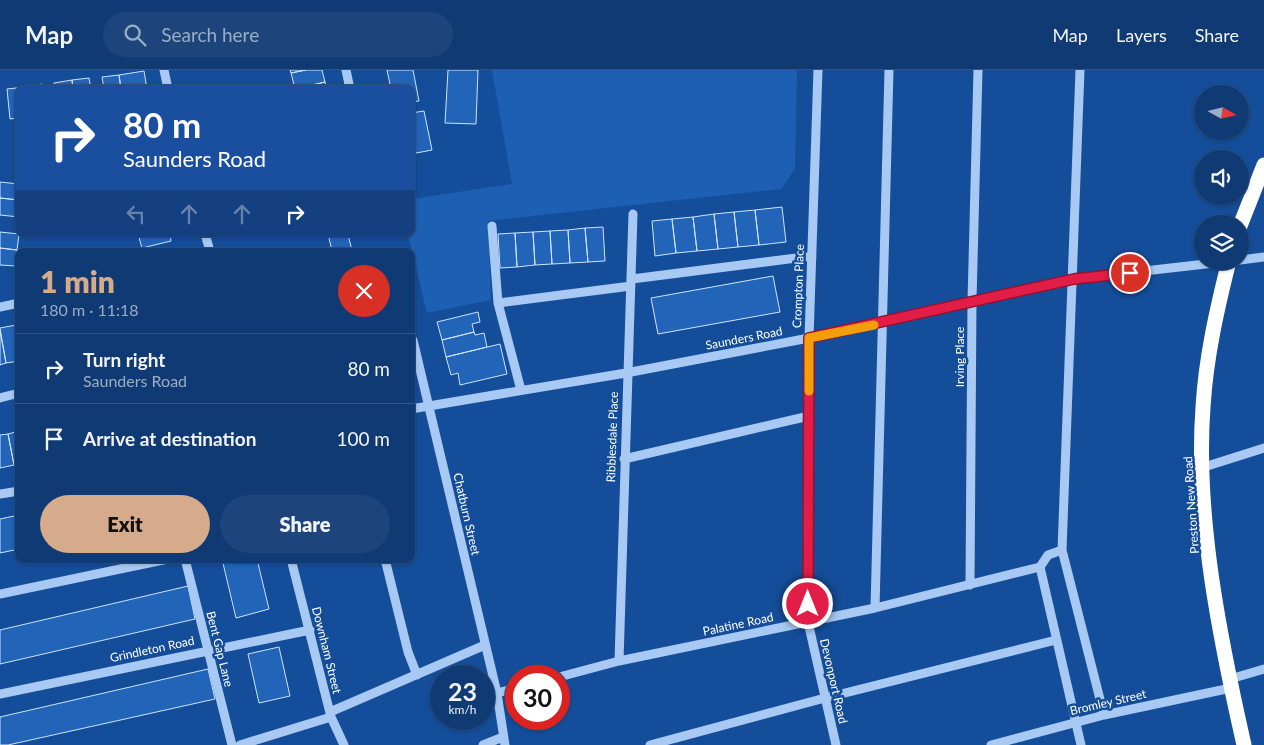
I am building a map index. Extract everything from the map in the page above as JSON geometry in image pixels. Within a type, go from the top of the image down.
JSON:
[{"type":"highway","points":[[1244,215],[1264,165]]},
{"type":"highway","name":"Preston New Road","points":[[1227,270],[1210,340],[1203,407],[1202,468],[1206,530],[1230,684],[1244,745]]},
{"type":"street","points":[[164,70],[167,85]]},
{"type":"street","points":[[346,70],[349,85]]},
{"type":"street","name":"Crompton Place","points":[[808,622],[809,338],[818,70]]},
{"type":"street","points":[[875,608],[888,70]]},
{"type":"street","name":"Irving Place","points":[[970,585],[972,301],[978,70]]},
{"type":"street","points":[[1080,70],[1074,279],[1062,550],[1104,715]]},
{"type":"street","name":"Ribblesdale Place","points":[[618,661],[626,373],[633,214]]},
{"type":"street","points":[[492,226],[498,302],[521,390]]},
{"type":"street","points":[[498,302],[812,256]]},
{"type":"street","points":[[1249,259],[1264,257]]},
{"type":"street","name":"Saunders Road","points":[[415,408],[428,404],[626,373],[809,338],[1074,279],[1194,266]]},
{"type":"street","points":[[0,307],[15,305]]},
{"type":"street","name":"Chatburn Street","points":[[415,349],[497,693],[504,741]]},
{"type":"street","points":[[0,398],[15,395]]},
{"type":"street","points":[[624,459],[809,416]]},
{"type":"street","points":[[1202,468],[1264,448]]},
{"type":"street","points":[[0,494],[15,492]]},
{"type":"street","points":[[1062,550],[1048,555],[1040,568],[1081,745]]},
{"type":"street","points":[[0,594],[149,563]]},
{"type":"street","name":"Bent Gap Lane","points":[[186,563],[232,745]]},
{"type":"street","name":"Downham Street","points":[[292,563],[331,714],[344,745]]},
{"type":"street","points":[[386,563],[408,652],[417,675]]},
{"type":"street","name":"Palatine Road","points":[[570,674],[618,661],[875,608],[1040,568]]},
{"type":"street","name":"Devonport Road","points":[[808,622],[836,745]]},
{"type":"street","name":"Grindleton Road","points":[[0,694],[310,630]]},
{"type":"street","points":[[650,745],[825,698],[1056,640]]},
{"type":"street","points":[[240,745],[331,714],[485,645]]},
{"type":"street","name":"Bromley Street","points":[[991,745],[1075,722],[1230,684],[1264,669]]},
{"type":"street","points":[[497,693],[505,691]]},
{"type":"street","points":[[483,745],[504,741]]},
{"type":"shaded area","points":[[492,70],[797,70],[795,169],[781,189],[488,221],[491,300],[427,313],[415,263],[415,248],[411,248],[409,237],[415,237],[415,198],[512,184]]},
{"type":"building","points":[[290,70],[306,70],[291,73]]},
{"type":"building","points":[[306,70],[322,70],[325,82],[312,85],[294,85],[291,73]]},
{"type":"building","points":[[387,70],[413,70],[419,101],[415,102],[415,85],[390,85]]},
{"type":"building","points":[[448,70],[478,70],[476,124],[445,123]]},
{"type":"building","points":[[144,71],[146,85],[120,85],[119,75]]},
{"type":"building","points":[[119,75],[120,85],[103,85],[102,77]]},
{"type":"building","points":[[89,78],[90,85],[73,85],[72,80]]},
{"type":"building","points":[[72,80],[73,85],[54,85],[54,83]]},
{"type":"building","points":[[325,82],[326,85],[313,85]]},
{"type":"building","points":[[15,88],[15,118],[10,119],[7,89]]},
{"type":"building","points":[[424,111],[432,150],[415,153],[415,112]]},
{"type":"building","points":[[0,182],[15,184],[15,200],[0,198]]},
{"type":"building","points":[[0,198],[15,200],[15,217],[0,215]]},
{"type":"building","points":[[782,207],[786,242],[759,245],[755,210]]},
{"type":"building","points":[[755,210],[759,245],[738,247],[734,212]]},
{"type":"building","points":[[734,212],[738,247],[718,249],[714,214]]},
{"type":"building","points":[[714,214],[718,249],[697,251],[693,217]]},
{"type":"building","points":[[693,217],[697,251],[676,253],[672,219]]},
{"type":"building","points":[[672,219],[676,253],[655,256],[652,221]]},
{"type":"building","points":[[603,227],[605,261],[588,262],[585,228]]},
{"type":"building","points":[[585,228],[588,262],[570,263],[568,230]]},
{"type":"building","points":[[568,230],[570,263],[552,264],[550,231]]},
{"type":"building","points":[[550,231],[552,264],[535,265],[533,232]]},
{"type":"building","points":[[0,232],[15,234],[15,237],[19,237],[17,248],[15,250],[0,248]]},
{"type":"building","points":[[533,232],[535,265],[517,267],[515,233]]},
{"type":"building","points":[[515,233],[517,267],[500,268],[498,234]]},
{"type":"building","points":[[139,237],[170,237],[171,241],[142,248]]},
{"type":"building","points":[[329,237],[349,237],[351,248],[331,248]]},
{"type":"building","points":[[0,248],[15,250],[15,266],[0,265]]},
{"type":"building","points":[[773,276],[780,312],[658,334],[651,298]]},
{"type":"building","points":[[478,312],[480,322],[472,324],[474,332],[442,340],[437,322]]},
{"type":"building","points":[[15,325],[15,362],[6,363],[0,328]]},
{"type":"building","points":[[0,331],[6,363],[0,365]]},
{"type":"building","points":[[474,332],[475,335],[484,333],[487,347],[446,357],[442,340]]},
{"type":"building","points":[[500,344],[507,374],[460,385],[458,373],[451,375],[446,357]]},
{"type":"building","points":[[15,432],[15,465],[14,465],[8,434]]},
{"type":"building","points":[[8,434],[14,465],[0,468],[0,435]]},
{"type":"building","points":[[15,516],[15,550],[0,553],[0,519]]},
{"type":"building","points":[[223,563],[258,563],[269,609],[236,618]]},
{"type":"building","points":[[188,586],[195,619],[0,664],[0,630]]},
{"type":"building","points":[[279,647],[290,696],[259,703],[248,654]]},
{"type":"building","points":[[208,669],[215,699],[8,745],[0,745],[0,717]]},
{"type":"slow traffic","points":[[809,391],[809,338],[874,325]]},
{"type":"route","points":[[808,604],[809,338],[1074,279],[1130,273]]}]
